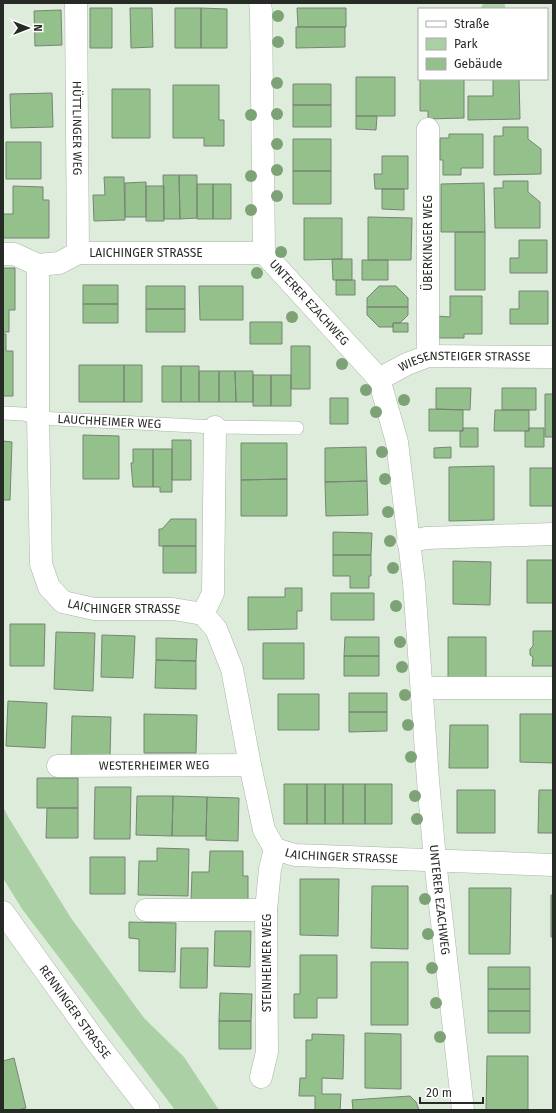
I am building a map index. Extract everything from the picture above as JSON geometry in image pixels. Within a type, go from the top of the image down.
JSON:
[{"type":"street","name":"HÜTTLINGER WEG","points":[[76,3],[78,253]]},
{"type":"street","name":"UNTERER EZACHWEG","points":[[260,3],[262,11],[264,253],[379,379],[397,442],[414,583],[435,860],[463,1110]]},
{"type":"street","name":"ÜBERKINGER WEG","points":[[428,129],[428,356]]},
{"type":"street","name":"LAICHINGER STRASSE","points":[[264,253],[78,253],[59,263],[38,265],[38,418],[41,564],[49,587],[63,602],[94,609],[174,609],[203,614],[216,630],[232,669],[264,830],[276,849],[295,855],[553,865]]},
{"type":"street","points":[[3,254],[14,254],[38,265]]},
{"type":"street","name":"WIESENSTEIGER STRASSE","points":[[379,379],[407,364],[428,356],[553,357]]},
{"type":"street","points":[[203,614],[213,593],[215,428]]},
{"type":"street","points":[[408,542],[426,538],[553,534]]},
{"type":"street","points":[[422,688],[553,688]]},
{"type":"street","name":"WESTERHEIMER WEG","points":[[58,766],[250,765]]},
{"type":"street","name":"STEINHEIMER WEG","points":[[261,1077],[267,1052],[266,910],[270,869],[276,849]]},
{"type":"street","points":[[146,910],[266,910]]},
{"type":"street","name":"RENNINGER STRASSE","points":[[3,912],[94,1039],[149,1110]]},
{"type":"lane","name":"LAUCHHEIMER WEG","points":[[3,413],[23,414],[38,418],[215,428],[297,428]]},
{"type":"green space","points":[[485,3],[504,3],[506,8],[481,8]]},
{"type":"green space","points":[[3,806],[7,815],[71,918],[144,1018],[184,1057],[219,1110],[175,1110],[22,909],[3,878]]},
{"type":"building","points":[[90,8],[112,8],[112,48],[90,48]]},
{"type":"building","points":[[130,8],[152,8],[153,47],[131,48]]},
{"type":"building","points":[[175,8],[201,8],[201,48],[175,48]]},
{"type":"building","points":[[201,8],[227,9],[227,48],[201,48]]},
{"type":"building","points":[[297,8],[346,8],[346,27],[298,27]]},
{"type":"building","points":[[61,10],[62,45],[35,46],[34,11]]},
{"type":"building","points":[[296,27],[345,27],[345,47],[296,48]]},
{"type":"building","points":[[356,77],[395,77],[395,116],[356,116]]},
{"type":"building","points":[[420,80],[464,80],[464,118],[428,119],[428,111],[420,111]]},
{"type":"building","points":[[493,80],[519,80],[520,119],[468,120],[468,96],[493,96]]},
{"type":"building","points":[[293,84],[331,84],[331,105],[293,105]]},
{"type":"building","points":[[173,85],[219,85],[219,120],[224,120],[224,146],[204,146],[204,138],[173,138]]},
{"type":"building","points":[[112,89],[150,89],[150,138],[112,138]]},
{"type":"building","points":[[52,93],[53,127],[11,128],[10,94]]},
{"type":"building","points":[[293,105],[331,105],[331,127],[293,127]]},
{"type":"building","points":[[356,116],[377,116],[376,130],[356,129]]},
{"type":"building","points":[[503,127],[528,127],[528,139],[541,149],[541,174],[494,175],[494,136],[503,136]]},
{"type":"building","points":[[449,134],[483,134],[483,168],[461,168],[461,175],[443,175],[443,160],[440,160],[440,138],[449,138]]},
{"type":"building","points":[[293,139],[331,139],[331,171],[293,171]]},
{"type":"building","points":[[6,142],[41,142],[41,179],[6,179]]},
{"type":"building","points":[[382,156],[408,156],[408,189],[375,189],[374,174],[382,174]]},
{"type":"building","points":[[293,171],[331,171],[331,204],[293,204]]},
{"type":"building","points":[[163,175],[179,175],[180,219],[164,219]]},
{"type":"building","points":[[179,175],[197,175],[197,218],[180,219]]},
{"type":"building","points":[[104,177],[124,177],[125,220],[94,221],[93,195],[105,195]]},
{"type":"building","points":[[503,181],[528,181],[528,192],[540,202],[540,228],[495,228],[494,188],[503,188]]},
{"type":"building","points":[[146,182],[146,217],[125,217],[125,183]]},
{"type":"building","points":[[484,183],[485,232],[441,232],[441,184]]},
{"type":"building","points":[[197,184],[213,184],[213,219],[197,219]]},
{"type":"building","points":[[213,184],[231,184],[231,219],[213,219]]},
{"type":"building","points":[[13,186],[43,187],[43,200],[49,200],[49,238],[3,238],[3,214],[13,214]]},
{"type":"building","points":[[146,186],[164,186],[164,221],[146,221]]},
{"type":"building","points":[[382,189],[404,189],[404,210],[382,209]]},
{"type":"building","points":[[368,217],[412,218],[411,260],[368,260]]},
{"type":"building","points":[[304,218],[342,218],[342,259],[304,260]]},
{"type":"building","points":[[455,232],[485,232],[485,290],[455,290]]},
{"type":"building","points":[[519,240],[547,240],[547,273],[510,273],[510,258],[519,258]]},
{"type":"building","points":[[332,259],[352,259],[352,280],[333,280]]},
{"type":"building","points":[[362,260],[388,260],[388,280],[362,280]]},
{"type":"building","points":[[3,268],[15,268],[15,310],[9,310],[9,332],[3,332]]},
{"type":"building","points":[[336,280],[355,280],[355,295],[336,295]]},
{"type":"building","points":[[83,285],[118,285],[118,304],[83,304]]},
{"type":"building","points":[[146,286],[185,286],[185,309],[146,309]]},
{"type":"building","points":[[199,286],[243,286],[243,320],[200,320]]},
{"type":"building","points":[[379,286],[396,286],[408,298],[408,307],[367,307],[367,298]]},
{"type":"building","points":[[519,291],[548,291],[548,324],[510,324],[510,309],[519,309]]},
{"type":"building","points":[[450,296],[482,296],[482,334],[464,334],[464,338],[435,338],[436,316],[450,317]]},
{"type":"building","points":[[83,304],[118,304],[118,323],[83,323]]},
{"type":"building","points":[[367,307],[408,307],[408,315],[400,323],[393,323],[393,327],[379,327],[367,315]]},
{"type":"building","points":[[146,309],[185,309],[185,332],[146,332]]},
{"type":"building","points":[[250,322],[282,322],[282,344],[250,344]]},
{"type":"building","points":[[393,323],[408,323],[408,332],[393,332]]},
{"type":"building","points":[[3,334],[6,334],[6,351],[13,351],[13,396],[3,396]]},
{"type":"building","points":[[291,346],[310,346],[310,389],[291,389]]},
{"type":"building","points":[[79,365],[124,365],[124,402],[79,402]]},
{"type":"building","points":[[124,365],[142,365],[142,402],[124,402]]},
{"type":"building","points":[[162,366],[181,366],[181,402],[162,402]]},
{"type":"building","points":[[181,366],[199,366],[199,402],[181,402]]},
{"type":"building","points":[[199,371],[219,371],[219,402],[199,402]]},
{"type":"building","points":[[219,371],[235,371],[236,402],[219,402]]},
{"type":"building","points":[[235,371],[253,371],[253,402],[236,402]]},
{"type":"building","points":[[253,375],[271,375],[271,406],[253,406]]},
{"type":"building","points":[[271,375],[291,375],[291,406],[271,406]]},
{"type":"building","points":[[436,388],[471,388],[470,410],[436,409]]},
{"type":"building","points":[[502,388],[536,388],[536,410],[502,410]]},
{"type":"building","points":[[545,394],[553,394],[553,437],[545,437]]},
{"type":"building","points":[[330,398],[348,398],[348,424],[330,424]]},
{"type":"building","points":[[429,409],[463,410],[463,431],[429,431]]},
{"type":"building","points":[[495,410],[529,410],[529,431],[494,431]]},
{"type":"building","points":[[463,428],[478,428],[478,447],[460,447],[460,431],[463,431]]},
{"type":"building","points":[[529,428],[544,428],[544,447],[525,447],[525,431],[529,431]]},
{"type":"building","points":[[83,435],[119,436],[119,479],[83,479]]},
{"type":"building","points":[[172,440],[191,440],[191,480],[172,480]]},
{"type":"building","points":[[3,441],[12,442],[10,500],[3,500]]},
{"type":"building","points":[[241,443],[287,443],[287,479],[241,480]]},
{"type":"building","points":[[366,447],[367,481],[325,482],[325,448]]},
{"type":"building","points":[[451,447],[451,458],[434,458],[434,448]]},
{"type":"building","points":[[133,449],[153,449],[153,487],[133,487],[131,463],[133,463]]},
{"type":"building","points":[[153,449],[172,449],[172,492],[160,492],[160,487],[153,487]]},
{"type":"building","points":[[494,466],[494,520],[449,521],[449,467]]},
{"type":"building","points":[[530,468],[553,468],[553,506],[530,506]]},
{"type":"building","points":[[287,479],[287,516],[241,516],[241,480]]},
{"type":"building","points":[[367,481],[368,515],[326,516],[325,482]]},
{"type":"building","points":[[171,519],[196,519],[196,546],[159,546],[159,529],[162,529]]},
{"type":"building","points":[[333,532],[372,533],[371,555],[333,555]]},
{"type":"building","points":[[163,546],[196,546],[196,573],[163,573]]},
{"type":"building","points":[[333,555],[371,555],[371,576],[369,576],[369,588],[350,588],[350,576],[333,576]]},
{"type":"building","points":[[527,560],[553,560],[553,603],[527,603]]},
{"type":"building","points":[[453,561],[491,562],[490,605],[453,604]]},
{"type":"building","points":[[285,588],[302,588],[302,611],[297,611],[297,629],[248,630],[248,597],[285,597]]},
{"type":"building","points":[[331,593],[374,593],[374,620],[331,620]]},
{"type":"building","points":[[10,624],[45,624],[44,666],[10,666]]},
{"type":"building","points":[[533,631],[553,631],[553,666],[532,666],[533,657],[530,655],[530,649],[533,646]]},
{"type":"building","points":[[56,632],[95,633],[93,691],[54,689]]},
{"type":"building","points":[[102,635],[135,636],[133,678],[101,677]]},
{"type":"building","points":[[345,637],[379,637],[379,656],[344,656]]},
{"type":"building","points":[[448,637],[486,637],[486,680],[448,680]]},
{"type":"building","points":[[156,638],[197,639],[196,661],[156,660]]},
{"type":"building","points":[[263,643],[304,643],[304,679],[263,679]]},
{"type":"building","points":[[344,656],[379,656],[379,676],[344,676]]},
{"type":"building","points":[[156,660],[196,661],[196,689],[155,688]]},
{"type":"building","points":[[349,693],[387,693],[387,712],[349,712]]},
{"type":"building","points":[[278,694],[319,694],[319,730],[278,730]]},
{"type":"building","points":[[8,701],[47,703],[45,748],[6,746]]},
{"type":"building","points":[[349,712],[387,712],[387,731],[349,732]]},
{"type":"building","points":[[144,714],[197,715],[196,753],[144,753]]},
{"type":"building","points":[[520,714],[553,714],[553,763],[520,762]]},
{"type":"building","points":[[72,716],[111,717],[110,756],[71,755]]},
{"type":"building","points":[[450,725],[488,725],[488,768],[449,768]]},
{"type":"building","points":[[37,778],[78,778],[78,808],[37,808]]},
{"type":"building","points":[[284,784],[307,784],[307,824],[284,824]]},
{"type":"building","points":[[307,784],[325,784],[325,824],[307,824]]},
{"type":"building","points":[[325,784],[343,784],[343,824],[325,824]]},
{"type":"building","points":[[343,784],[365,784],[365,824],[343,824]]},
{"type":"building","points":[[365,784],[392,784],[392,824],[365,824]]},
{"type":"building","points":[[95,787],[131,787],[130,839],[94,839]]},
{"type":"building","points":[[457,790],[495,790],[495,833],[457,833]]},
{"type":"building","points":[[539,790],[553,790],[553,833],[538,833]]},
{"type":"building","points":[[137,796],[173,796],[172,836],[136,835]]},
{"type":"building","points":[[173,796],[207,797],[206,836],[172,836]]},
{"type":"building","points":[[207,797],[239,798],[238,841],[206,840]]},
{"type":"building","points":[[47,808],[78,808],[78,838],[46,838]]},
{"type":"building","points":[[157,848],[189,849],[188,896],[138,895],[139,861],[157,861]]},
{"type":"building","points":[[210,851],[243,851],[243,876],[248,876],[248,902],[191,902],[192,872],[209,872]]},
{"type":"building","points":[[90,857],[125,857],[125,894],[90,894]]},
{"type":"building","points":[[300,879],[339,879],[338,936],[300,935]]},
{"type":"building","points":[[372,886],[408,886],[408,949],[371,948]]},
{"type":"building","points":[[469,888],[511,888],[510,954],[469,954]]},
{"type":"building","points":[[551,895],[553,895],[553,937],[551,937]]},
{"type":"building","points":[[129,922],[176,923],[175,972],[139,971],[139,939],[129,938]]},
{"type":"building","points":[[215,931],[251,931],[250,967],[214,966]]},
{"type":"building","points":[[181,948],[208,948],[207,988],[180,988]]},
{"type":"building","points":[[300,955],[337,955],[337,998],[317,998],[317,1018],[294,1018],[294,994],[300,994]]},
{"type":"building","points":[[371,962],[408,962],[408,1025],[371,1025]]},
{"type":"building","points":[[488,967],[530,967],[530,989],[488,989]]},
{"type":"building","points":[[488,989],[530,989],[530,1011],[488,1011]]},
{"type":"building","points":[[220,993],[252,994],[251,1021],[219,1021]]},
{"type":"building","points":[[488,1011],[530,1011],[530,1033],[488,1033]]},
{"type":"building","points":[[219,1021],[251,1021],[251,1049],[219,1049]]},
{"type":"building","points":[[365,1033],[401,1034],[401,1089],[365,1088]]},
{"type":"building","points":[[312,1034],[344,1035],[343,1079],[322,1078],[322,1094],[341,1094],[340,1110],[315,1110],[315,1096],[299,1096],[300,1078],[306,1078],[306,1040],[312,1040]]},
{"type":"building","points":[[487,1056],[528,1056],[528,1110],[486,1110]]},
{"type":"building","points":[[14,1058],[26,1108],[18,1110],[3,1110],[3,1061]]},
{"type":"building","points":[[410,1096],[416,1102],[419,1110],[353,1110],[352,1100]]}]
